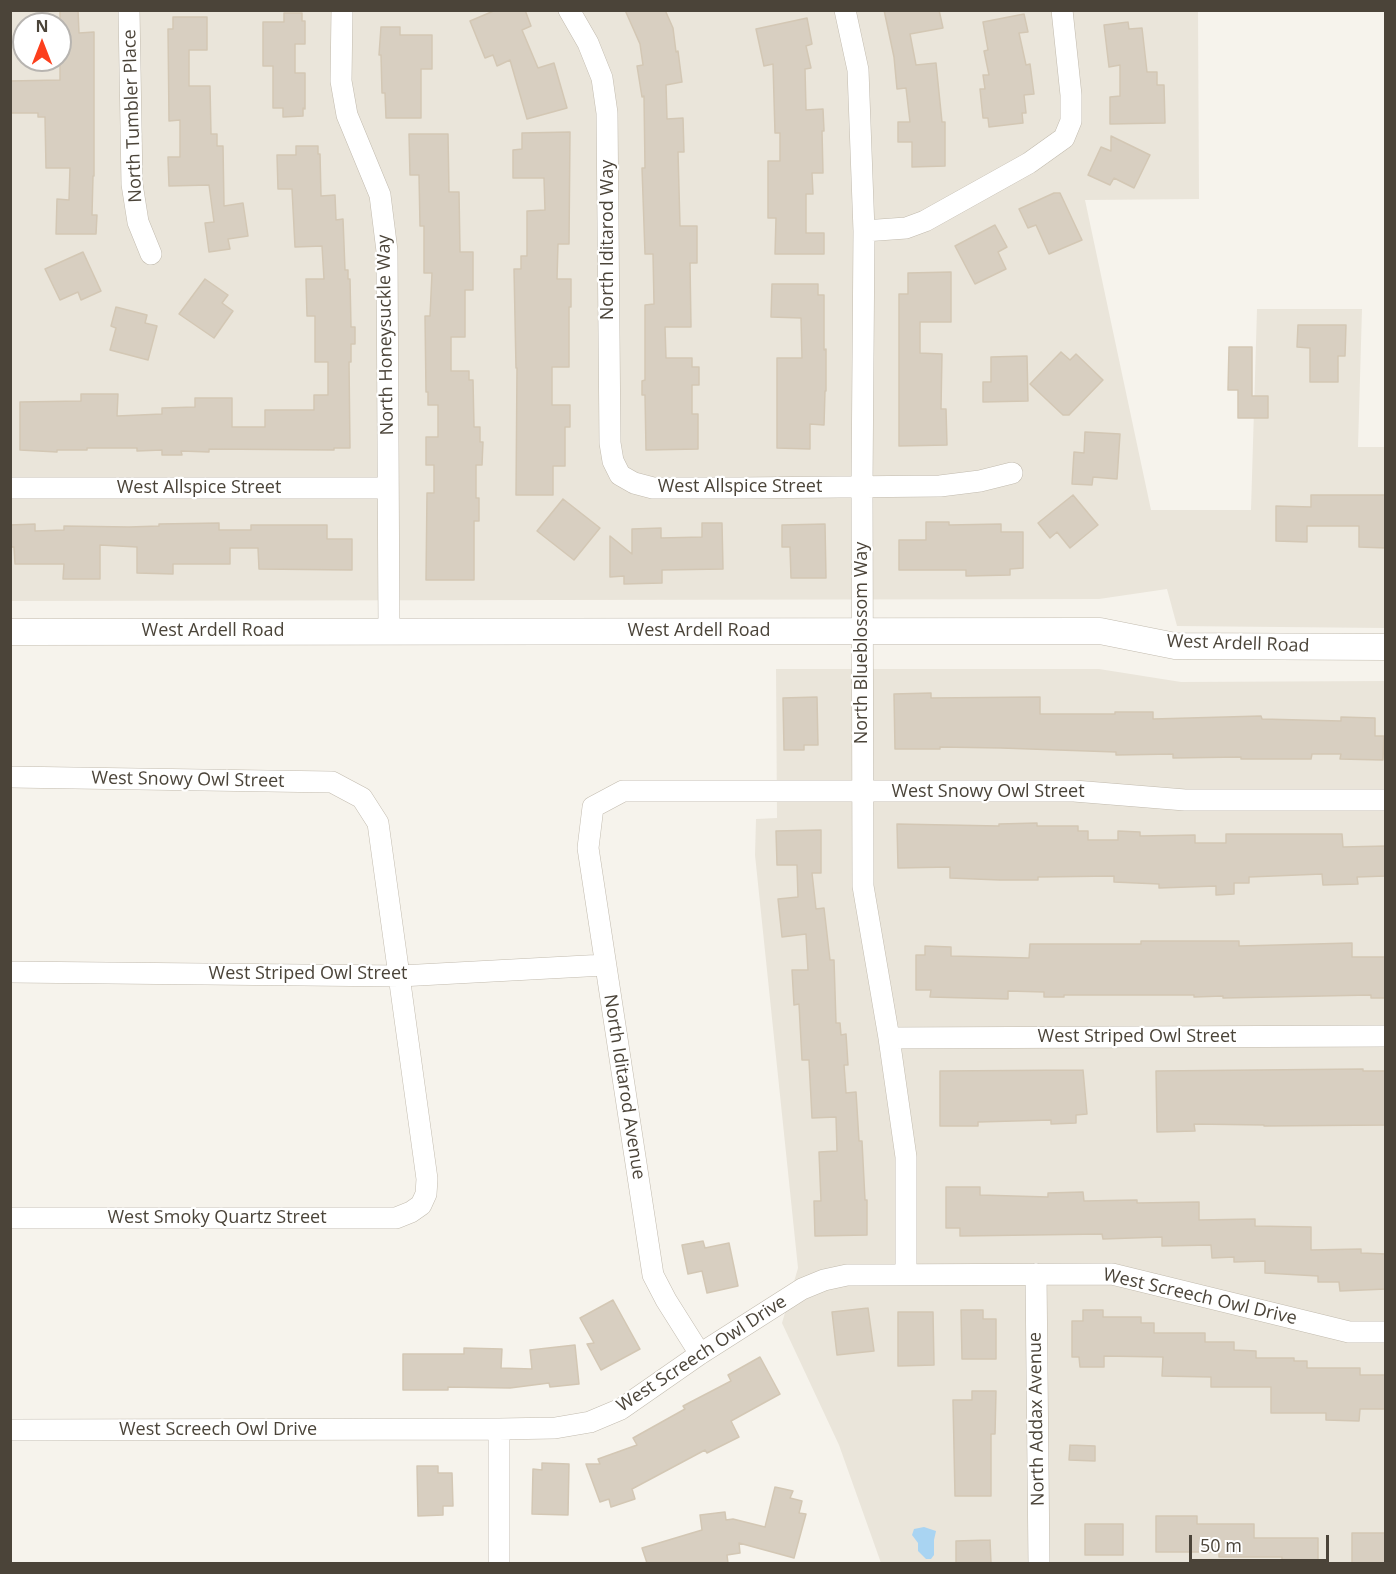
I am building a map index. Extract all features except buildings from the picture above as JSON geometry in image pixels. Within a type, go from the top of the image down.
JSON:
[{"type":"street","name":"North Tumbler Place","points":[[129,10],[132,184],[138,222],[151,254]]},
{"type":"street","name":"North Honeysuckle Way","points":[[342,10],[341,81],[347,115],[380,195],[387,251],[389,631]]},
{"type":"street","name":"North Iditarod Way","points":[[568,10],[588,43],[602,78],[607,113],[610,443],[613,461],[620,475]]},
{"type":"street","name":"North Blueblossom Way","points":[[845,10],[858,70],[864,231],[863,886],[889,1038],[906,1157],[906,1275]]},
{"type":"street","points":[[864,231],[906,228],[925,220],[1029,163],[1064,138],[1071,121],[1071,95],[1062,10]]},
{"type":"street","name":"West Allspice Street","points":[[620,475],[634,483],[653,488],[940,486],[980,481],[1012,473]]},
{"type":"street","name":"West Allspice Street","points":[[10,489],[388,488]]},
{"type":"street","name":"West Ardell Road","points":[[10,632],[1100,631],[1175,646],[1386,647]]},
{"type":"street","name":"West Snowy Owl Street","points":[[10,777],[332,783],[362,798],[378,823],[400,976]]},
{"type":"street","name":"West Snowy Owl Street","points":[[593,807],[624,791],[1074,791],[1185,800],[1386,800]]},
{"type":"street","name":"North Iditarod Avenue","points":[[593,807],[588,848],[653,1275],[700,1354]]},
{"type":"street","name":"West Striped Owl Street","points":[[10,972],[400,976],[605,965]]},
{"type":"street","name":"West Smoky Quartz Street","points":[[10,1218],[396,1218],[411,1212],[421,1205],[426,1194],[427,1179],[400,976]]},
{"type":"street","name":"West Striped Owl Street","points":[[889,1038],[1386,1036]]},
{"type":"street","name":"North Addax Avenue","points":[[1036,1274],[1039,1563]]},
{"type":"street","name":"West Screech Owl Drive","points":[[10,1430],[499,1429],[555,1428],[591,1422],[621,1408],[802,1289],[824,1280],[847,1275],[1112,1274],[1349,1332],[1386,1332]]},
{"type":"street","points":[[499,1429],[499,1563]]},
{"type":"shaded area","points":[[10,11],[1198,11],[1199,199],[1085,200],[1151,510],[1251,510],[1257,309],[1362,309],[1358,447],[1385,447],[1385,628],[1177,626],[1167,589],[1099,599],[11,601]]},
{"type":"shaded area","points":[[776,669],[1099,669],[1181,682],[1385,681],[1385,1563],[881,1563],[839,1445],[782,1323],[798,1268],[755,855],[756,819],[777,818]]},
{"type":"water","points":[[924,1527],[936,1531],[934,1555],[931,1559],[926,1559],[918,1551],[918,1543],[912,1535],[914,1529]]}]
